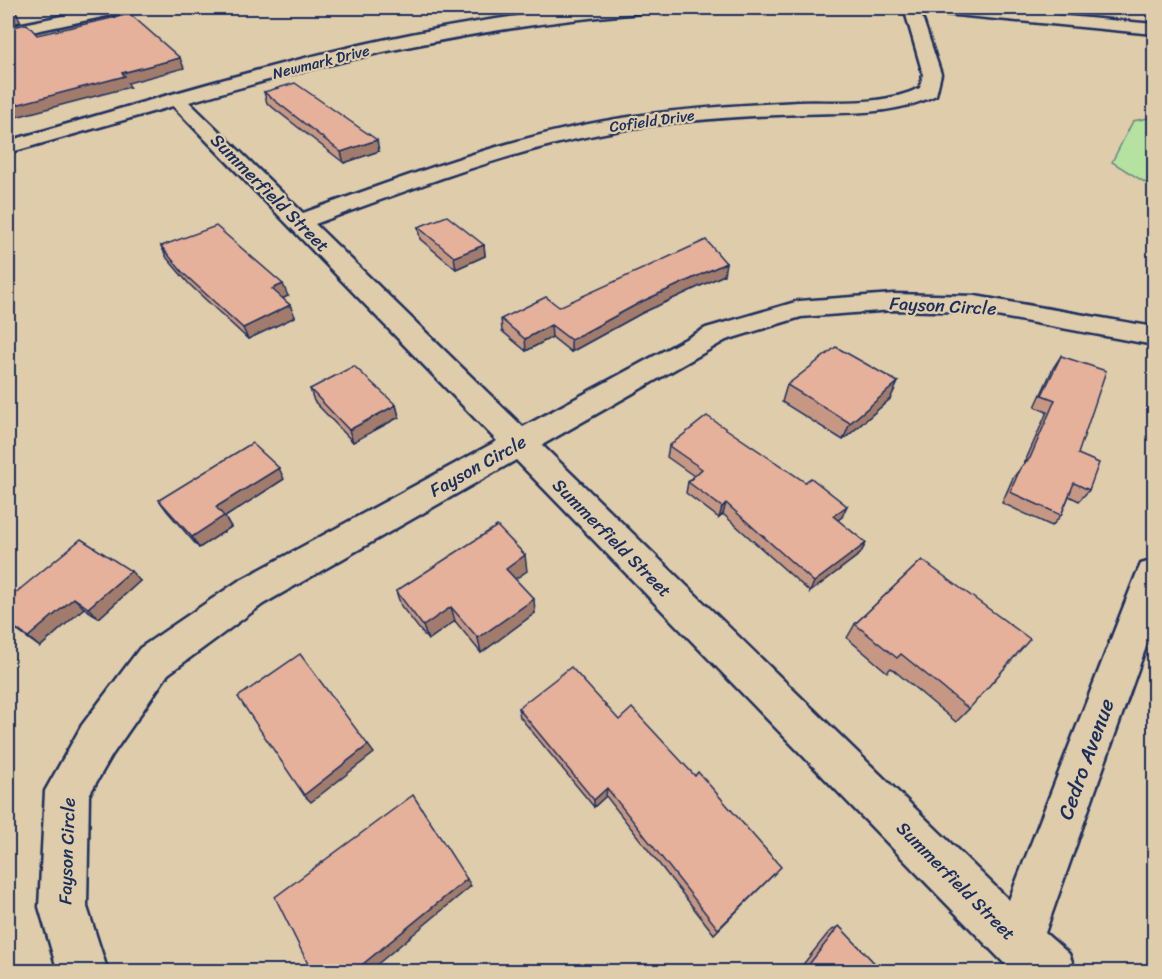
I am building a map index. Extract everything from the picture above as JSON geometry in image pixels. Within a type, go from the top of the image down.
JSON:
[{"type":"street","points":[[8,32],[121,8]]},
{"type":"street","name":"Newmark Drive","points":[[8,147],[345,56],[468,27],[641,8]]},
{"type":"street","name":"Cofield Drive","points":[[300,222],[514,148],[631,122],[708,113],[876,107],[908,103],[929,91],[932,74],[912,8]]},
{"type":"street","points":[[935,8],[1155,29]]},
{"type":"street","name":"Summerfield Street","points":[[177,100],[1017,942],[1052,972]]},
{"type":"street","name":"Fayson Circle","points":[[83,972],[63,907],[67,791],[97,740],[154,661],[250,593],[716,334],[799,309],[893,302],[975,304],[1155,336]]},
{"type":"street","name":"Cedro Avenue","points":[[1017,942],[1155,575]]},
{"type":"green space","points":[[1154,117],[1154,188],[1112,162],[1133,121]]},
{"type":"building","points":[[8,8],[11,8],[16,12],[8,14]]},
{"type":"building","points":[[130,14],[180,58],[122,73],[125,76],[8,107],[8,28],[27,24],[37,35]]},
{"type":"building","points":[[295,83],[377,140],[341,152],[264,92]]},
{"type":"building","points":[[447,216],[484,245],[454,257],[418,227]]},
{"type":"building","points":[[216,226],[283,284],[272,289],[290,305],[243,328],[183,273],[161,246]]},
{"type":"building","points":[[706,240],[726,263],[643,301],[571,340],[551,325],[525,339],[501,319],[546,297],[559,307]]},
{"type":"building","points":[[836,347],[898,382],[850,423],[787,385]]},
{"type":"building","points":[[1061,356],[1106,371],[1078,454],[1099,463],[1089,490],[1074,483],[1061,515],[1010,492],[1021,467],[1030,458],[1055,400],[1042,395]]},
{"type":"building","points":[[354,366],[396,405],[349,430],[310,389]]},
{"type":"building","points":[[707,416],[805,482],[811,478],[847,506],[833,516],[866,543],[814,582],[726,503],[722,507],[688,482],[702,469],[669,446]]},
{"type":"building","points":[[252,443],[279,468],[216,507],[224,516],[192,537],[159,500]]},
{"type":"building","points":[[497,526],[525,555],[506,569],[534,599],[478,638],[451,607],[423,626],[396,591]]},
{"type":"building","points":[[81,539],[131,571],[88,608],[74,598],[28,637],[8,623],[8,599]]},
{"type":"building","points":[[922,560],[1030,639],[969,709],[901,654],[897,658],[855,624]]},
{"type":"building","points":[[300,654],[368,745],[304,795],[238,697]]},
{"type":"building","points":[[571,667],[619,720],[632,708],[695,776],[698,772],[781,867],[718,929],[607,788],[594,800],[518,708]]},
{"type":"building","points":[[413,795],[467,879],[353,972],[312,972],[275,897]]},
{"type":"building","points":[[839,926],[883,972],[803,972]]}]
